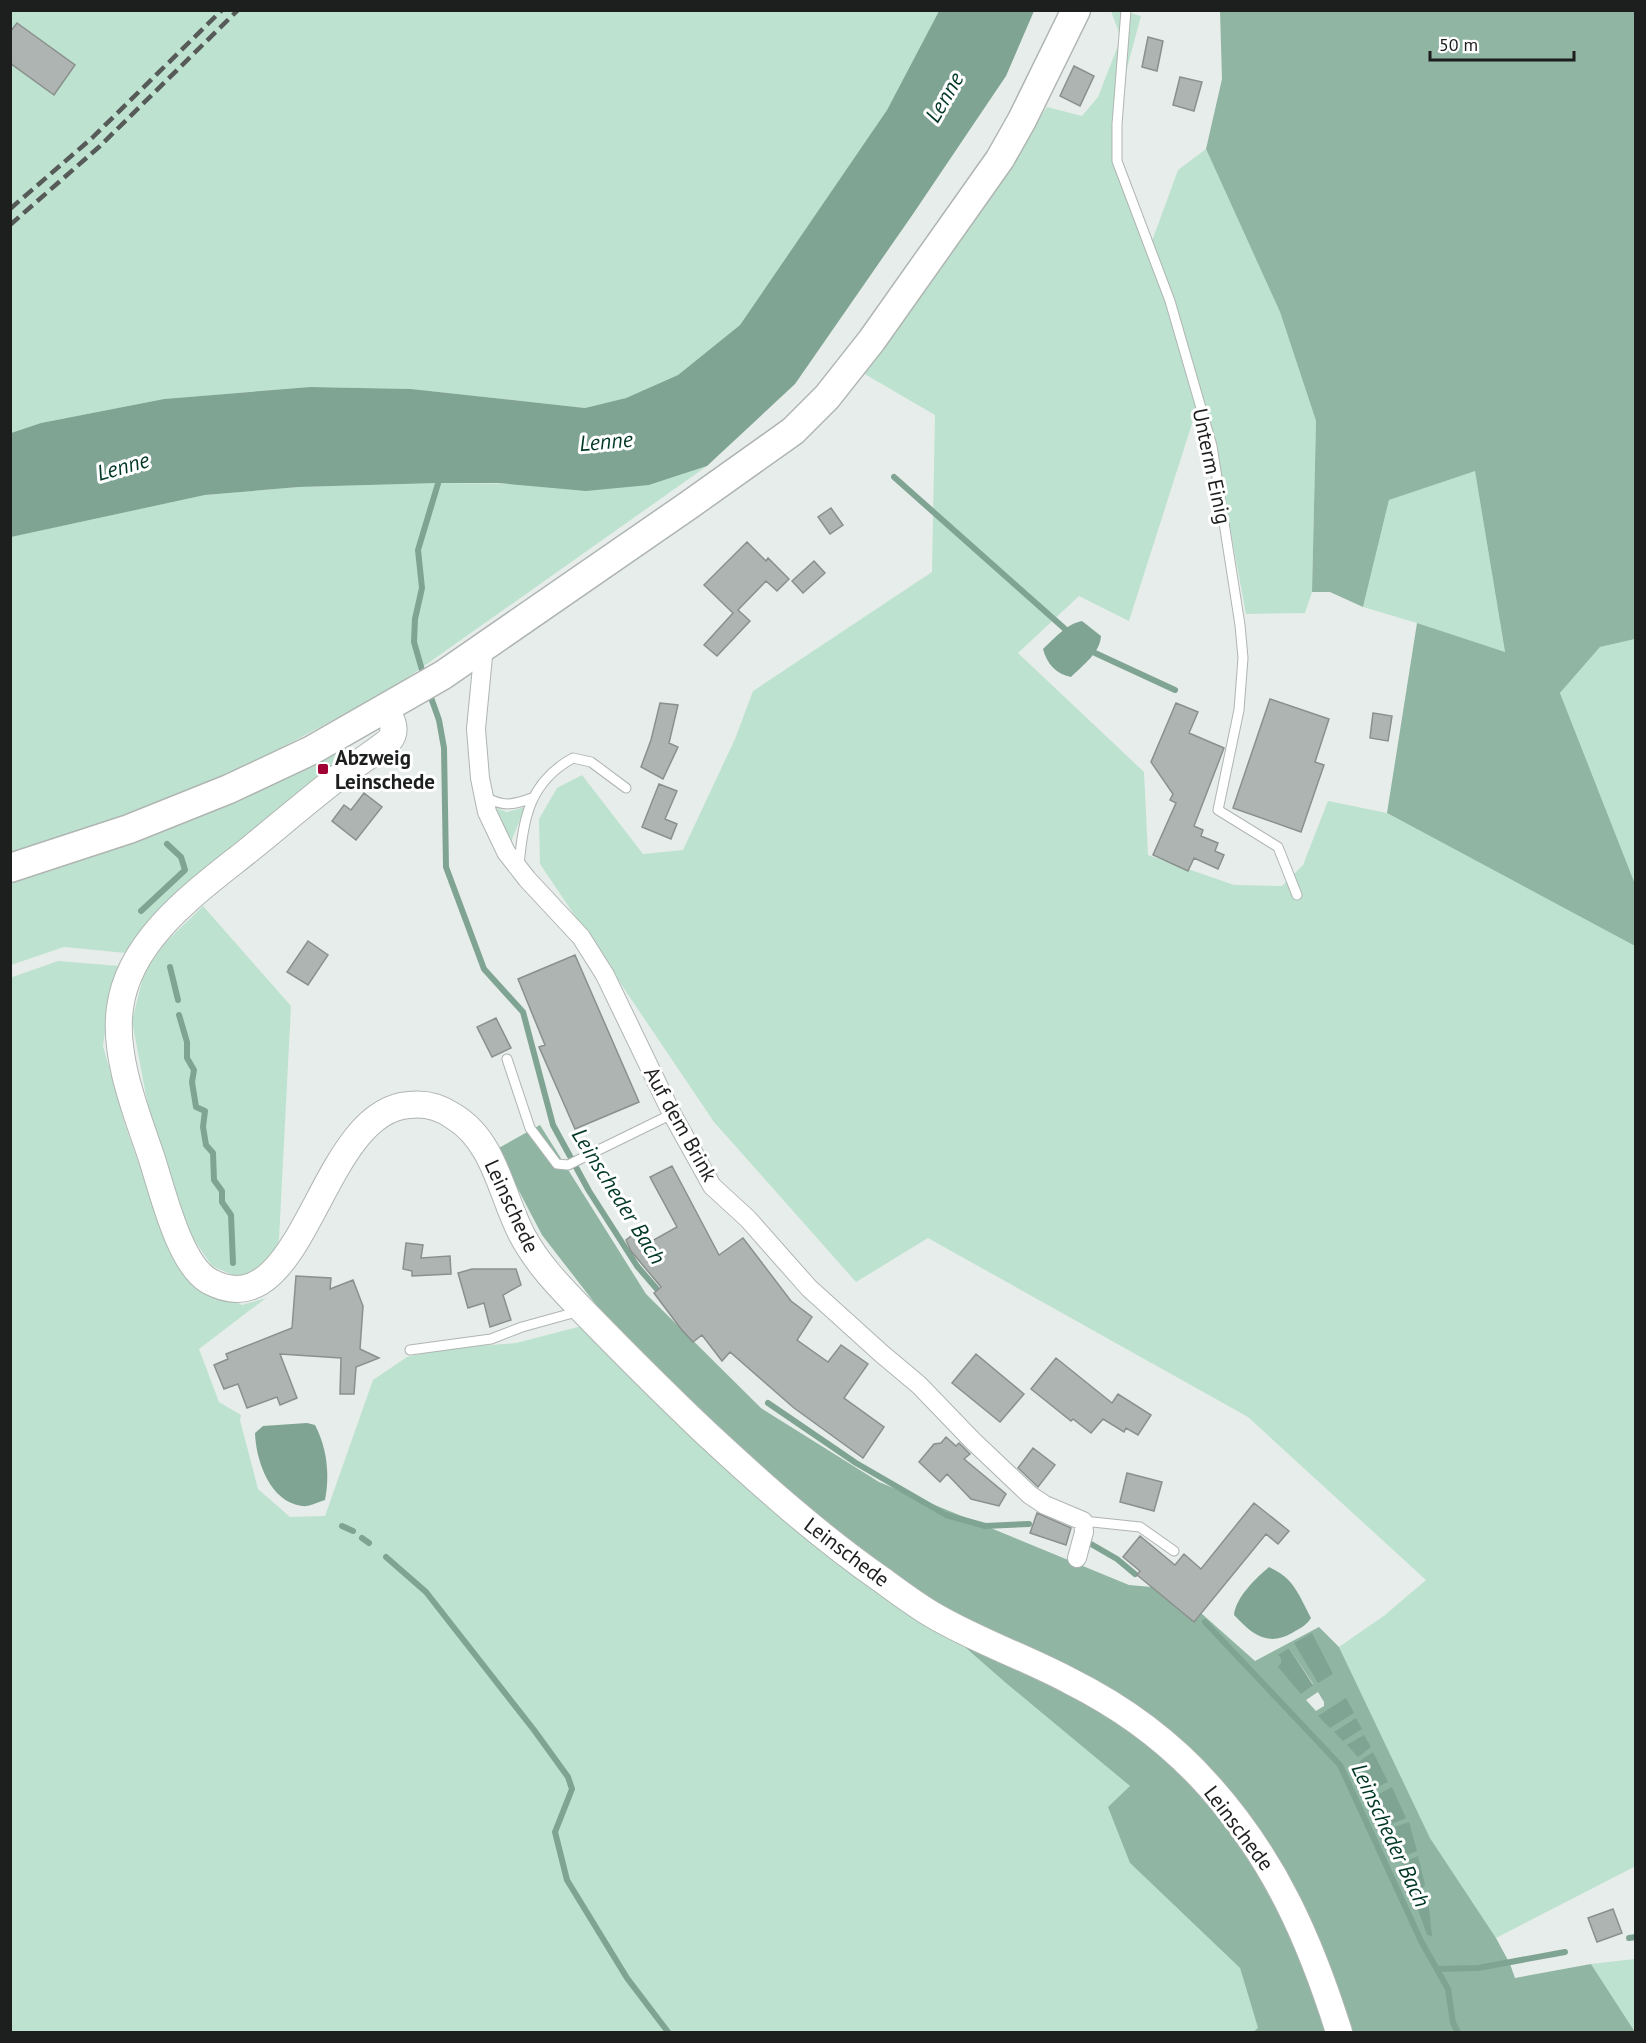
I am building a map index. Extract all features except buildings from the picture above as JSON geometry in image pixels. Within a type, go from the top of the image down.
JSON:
[{"type":"main road","points":[[10,868],[129,829],[229,789],[312,750],[432,681],[793,431],[827,397],[872,340],[1000,159],[1022,120],[1076,10]]},
{"type":"main road","name":"Leinschede","points":[[385,708],[394,727],[389,741],[321,791],[179,909],[158,931],[135,963],[124,988],[118,1017],[122,1057],[140,1122],[171,1216],[195,1270],[216,1285],[236,1288],[257,1283],[274,1273],[296,1243],[347,1149],[373,1118],[394,1107],[406,1105],[434,1107],[448,1112],[468,1127],[489,1155],[512,1213],[530,1250],[559,1286],[628,1358],[808,1524],[863,1567],[929,1613],[971,1636],[1071,1681],[1119,1708],[1185,1761],[1213,1790],[1275,1876],[1306,1936],[1339,2032]]},
{"type":"street","name":"Auf dem Brink","points":[[484,646],[476,729],[480,778],[488,812],[506,852],[581,937],[605,975],[672,1114],[712,1186],[747,1219],[810,1288],[919,1385],[1030,1495],[1045,1505],[1083,1521]]},
{"type":"street","points":[[1077,1558],[1084,1532],[1083,1521]]},
{"type":"lane","name":"Unterm Einig","points":[[1126,10],[1117,123],[1117,161],[1170,302],[1212,446],[1240,626],[1243,658],[1239,710],[1218,810],[1278,848],[1297,895]]},
{"type":"lane","points":[[519,868],[524,825],[532,798],[545,778],[560,765],[573,758],[591,762],[626,788]]},
{"type":"lane","points":[[484,796],[495,803],[505,805],[518,804],[532,798]]},
{"type":"lane","points":[[507,1059],[530,1128],[557,1164],[568,1165],[672,1114]]},
{"type":"lane","points":[[410,1350],[491,1339],[522,1327],[582,1310]]},
{"type":"lane","points":[[1083,1521],[1140,1527],[1174,1551]]},
{"type":"shaded area","points":[[10,11],[939,11],[887,110],[740,325],[678,375],[626,398],[585,408],[411,389],[310,387],[164,399],[41,423],[11,433]]},
{"type":"shaded area","points":[[1111,11],[1124,11],[1141,16],[1113,120],[1112,157],[1165,300],[1197,408],[1129,621],[1079,596],[1018,653],[1144,772],[1148,855],[1234,885],[1282,886],[1303,865],[1328,801],[1387,813],[1635,946],[1635,1868],[1496,1938],[1430,1838],[1339,1647],[1385,1615],[1426,1580],[1248,1417],[928,1238],[856,1282],[714,1122],[540,864],[539,819],[557,788],[582,775],[643,854],[683,850],[735,739],[753,691],[932,572],[935,415],[863,373],[1047,107],[1082,116],[1098,97],[1121,38]]},
{"type":"shaded area","points":[[1220,11],[1635,11],[1635,639],[1600,647],[1560,693],[1635,884],[1635,946],[1387,813],[1417,623],[1505,652],[1475,471],[1389,500],[1363,607],[1330,592],[1312,592],[1316,421],[1280,312],[1206,149],[1222,79]]},
{"type":"shaded area","points":[[1206,149],[1280,312],[1316,421],[1312,592],[1305,613],[1246,614],[1215,447],[1152,241],[1178,170]]},
{"type":"shaded area","points":[[707,466],[393,688],[221,780],[11,855],[10,537],[205,495],[299,487],[438,483],[649,485]]},
{"type":"shaded area","points":[[1475,470],[1505,653],[1363,607],[1389,500]]},
{"type":"shaded area","points":[[1635,639],[1635,884],[1560,693],[1600,647]]},
{"type":"shaded area","points":[[348,746],[356,753],[178,893],[126,953],[64,947],[11,965],[10,878],[135,843],[238,799]]},
{"type":"shaded area","points":[[525,807],[511,842],[496,808],[507,812]]},
{"type":"shaded area","points":[[203,906],[291,1006],[279,1239],[273,1270],[251,1283],[212,1266],[177,1215],[152,1127],[132,1021],[144,973],[164,944]]},
{"type":"shaded area","points":[[58,961],[120,966],[109,1002],[103,1046],[125,1125],[159,1221],[200,1284],[242,1305],[266,1298],[199,1349],[219,1402],[241,1415],[240,1420],[258,1489],[290,1517],[325,1516],[373,1380],[407,1357],[442,1349],[516,1343],[582,1326],[701,1445],[805,1538],[862,1582],[966,1648],[1130,1786],[1130,1863],[1240,1968],[1258,2028],[1253,2032],[11,2032],[10,978]]},
{"type":"shaded area","points":[[540,1125],[646,1294],[761,1408],[879,1482],[1129,1585],[1174,1589],[1255,1661],[1319,1627],[1339,1647],[1430,1838],[1496,1938],[1515,1978],[1591,1964],[1635,2032],[1253,2032],[1258,2028],[1240,1968],[1130,1863],[1108,1807],[1130,1786],[966,1648],[923,1604],[807,1520],[604,1315],[542,1235],[497,1149]],"holes":[[[1289,1648],[1313,1684],[1301,1693],[1281,1663],[1281,1658]],[[1318,1692],[1324,1706],[1316,1711],[1306,1700]]]},
{"type":"shaded area","points":[[1635,1959],[1635,2032],[1591,1964]]},
{"type":"water","name":"Lenne","points":[[939,11],[1034,11],[1006,76],[795,384],[707,466],[649,485],[586,491],[498,483],[438,483],[299,487],[205,495],[11,537],[11,433],[41,423],[164,399],[310,387],[411,389],[585,408],[626,398],[678,375],[740,325],[887,110]]},
{"type":"water","points":[[1082,621],[1101,636],[1100,642],[1090,658],[1071,677],[1053,667],[1043,649],[1066,629]]},
{"type":"water","points":[[307,1423],[315,1425],[322,1443],[327,1481],[325,1500],[302,1506],[291,1503],[273,1489],[258,1456],[255,1433],[263,1426]]},
{"type":"water","points":[[1269,1567],[1290,1582],[1311,1618],[1292,1633],[1275,1639],[1254,1633],[1234,1615],[1238,1601]]},
{"type":"water","points":[[1312,1633],[1333,1674],[1318,1683],[1294,1643]]},
{"type":"water","points":[[1289,1648],[1313,1685],[1301,1694],[1278,1667],[1281,1658],[1278,1655]]},
{"type":"water","points":[[1346,1698],[1354,1713],[1330,1728],[1318,1716]]},
{"type":"water","points":[[1356,1718],[1362,1729],[1343,1741],[1334,1732]]},
{"type":"water","points":[[1364,1735],[1371,1747],[1358,1757],[1347,1745]]},
{"type":"water","points":[[1373,1752],[1388,1782],[1371,1790],[1358,1765],[1361,1760]]},
{"type":"water","points":[[1392,1787],[1406,1818],[1385,1827],[1373,1797]]},
{"type":"water","points":[[1409,1822],[1417,1851],[1399,1858],[1388,1829]]},
{"type":"water","points":[[1418,1856],[1425,1885],[1420,1891],[1414,1892],[1402,1863]]},
{"type":"water","points":[[1425,1896],[1428,1899],[1432,1936],[1427,1935],[1416,1904],[1416,1899]]},
{"type":"waterway","name":"Leinscheder Bach","points":[[424,677],[414,642],[415,619],[422,588],[418,550],[440,477]]},
{"type":"waterway","points":[[894,477],[1065,629]]},
{"type":"waterway","points":[[1095,653],[1175,690]]},
{"type":"waterway","name":"Leinscheder Bach","points":[[429,692],[439,720],[444,748],[446,867],[484,969],[523,1012],[553,1125],[589,1191],[637,1266],[656,1288]]},
{"type":"waterway","points":[[141,911],[185,870],[181,857],[167,844]]},
{"type":"waterway","points":[[170,967],[178,1000]]},
{"type":"waterway","points":[[179,1015],[187,1042],[187,1058],[194,1070],[192,1082],[196,1107],[205,1111],[203,1127],[206,1145],[213,1153],[214,1180],[222,1191],[222,1202],[231,1215],[233,1263]]},
{"type":"waterway","name":"Leinscheder Bach","points":[[768,1403],[856,1463],[946,1515],[985,1526],[1029,1524]]},
{"type":"waterway","points":[[342,1526],[353,1531]]},
{"type":"waterway","points":[[362,1538],[369,1543]]},
{"type":"waterway","name":"Leinscheder Bach","points":[[1091,1544],[1117,1559],[1135,1574]]},
{"type":"waterway","points":[[386,1557],[426,1592],[568,1777],[572,1789],[555,1832],[567,1880],[627,1978],[668,2032]]},
{"type":"waterway","name":"Leinscheder Bach","points":[[1205,1622],[1340,1765],[1421,1941],[1448,1989],[1453,2023],[1458,2032]]},
{"type":"waterway","points":[[1629,1938],[1636,1937]]},
{"type":"waterway","points":[[1437,1969],[1478,1968],[1565,1952]]},
{"type":"railway","points":[[10,209],[92,138],[222,10]]},
{"type":"railway","points":[[10,225],[99,147],[238,10]]},
{"type":"place","name":"Abzweig Leinschede","points":[[323,769]]}]
